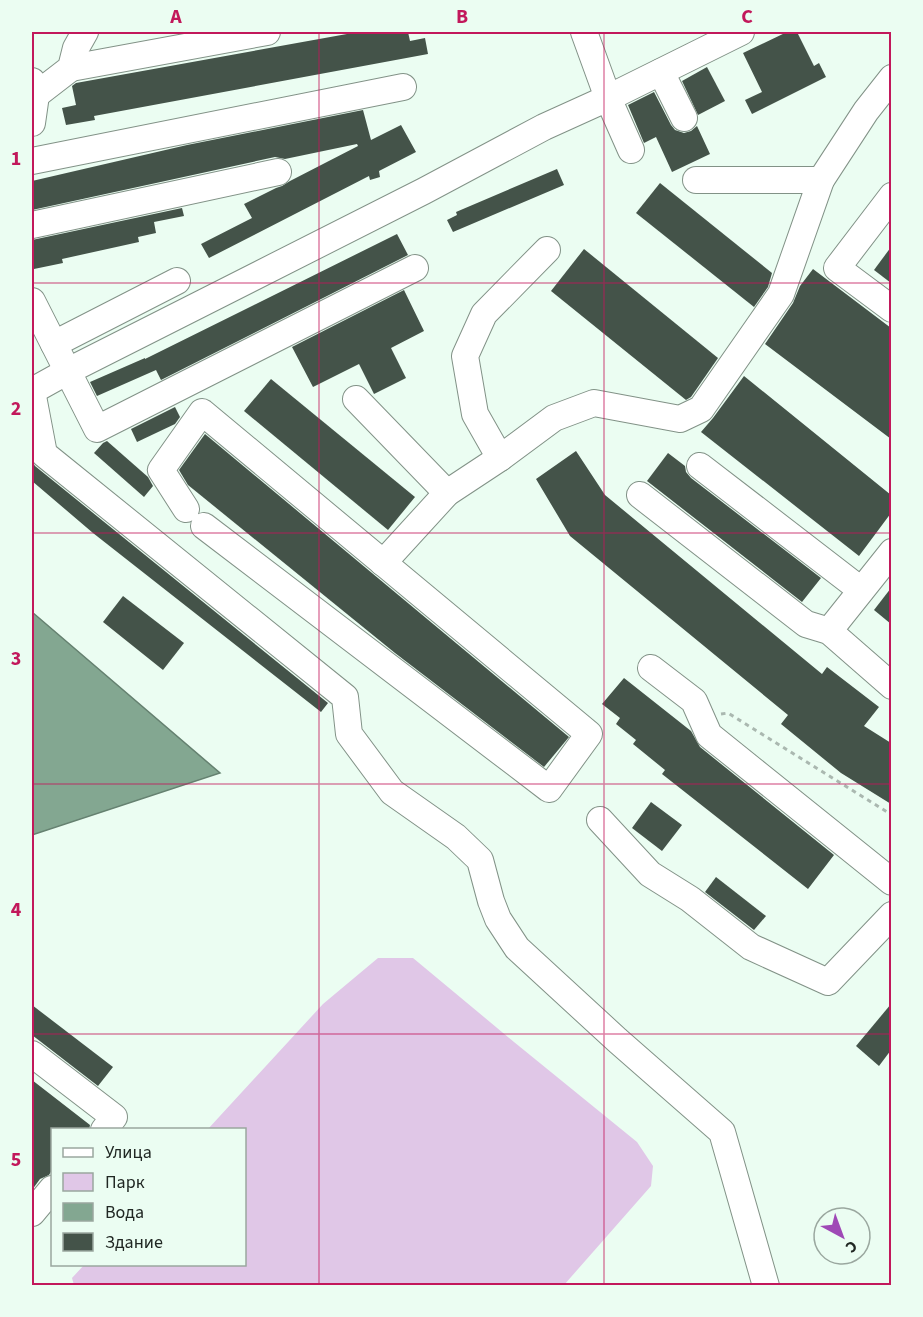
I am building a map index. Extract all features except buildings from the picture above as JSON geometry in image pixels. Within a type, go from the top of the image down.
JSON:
[{"type":"lane","points":[[32,123],[34,88],[76,45],[267,32]]},
{"type":"lane","points":[[584,32],[608,98],[631,150]]},
{"type":"lane","points":[[741,32],[544,127],[414,196],[68,370],[32,391],[44,454],[345,697],[349,734],[392,792],[456,837],[480,860],[498,919],[517,948],[722,1132],[766,1286]]},
{"type":"lane","points":[[661,72],[684,118]]},
{"type":"lane","points":[[383,563],[447,494],[554,418],[594,403],[680,419],[701,409],[781,294],[821,180],[866,111],[891,78]]},
{"type":"lane","points":[[32,161],[403,87]]},
{"type":"lane","points":[[32,225],[278,172]]},
{"type":"lane","points":[[696,180],[821,180]]},
{"type":"lane","points":[[888,207],[837,267],[891,309]]},
{"type":"lane","points":[[500,458],[474,414],[465,356],[484,314],[547,250]]},
{"type":"lane","points":[[32,301],[97,429],[415,268]]},
{"type":"lane","points":[[54,344],[177,281]]},
{"type":"lane","points":[[356,399],[447,494]]},
{"type":"lane","points":[[202,412],[383,563],[589,734],[549,789],[195,518],[161,470],[202,412]]},
{"type":"lane","points":[[700,466],[861,590]]},
{"type":"lane","points":[[640,495],[806,624],[829,631],[891,686]]},
{"type":"lane","points":[[829,631],[891,552]]},
{"type":"lane","points":[[651,668],[694,700],[709,735],[891,882]]},
{"type":"lane","points":[[600,820],[650,874],[690,899],[751,947],[828,982],[891,915]]},
{"type":"lane","points":[[32,1053],[114,1117],[106,1128]]},
{"type":"lane","points":[[32,1213],[51,1190]]},
{"type":"path","points":[[701,716],[728,713],[891,815]]},
{"type":"green space","points":[[378,958],[413,958],[637,1142],[653,1166],[651,1186],[564,1285],[74,1285],[72,1278],[83,1266],[246,1266],[246,1128],[209,1128],[323,1004]]},
{"type":"water","points":[[32,612],[220,773],[32,835]]}]
